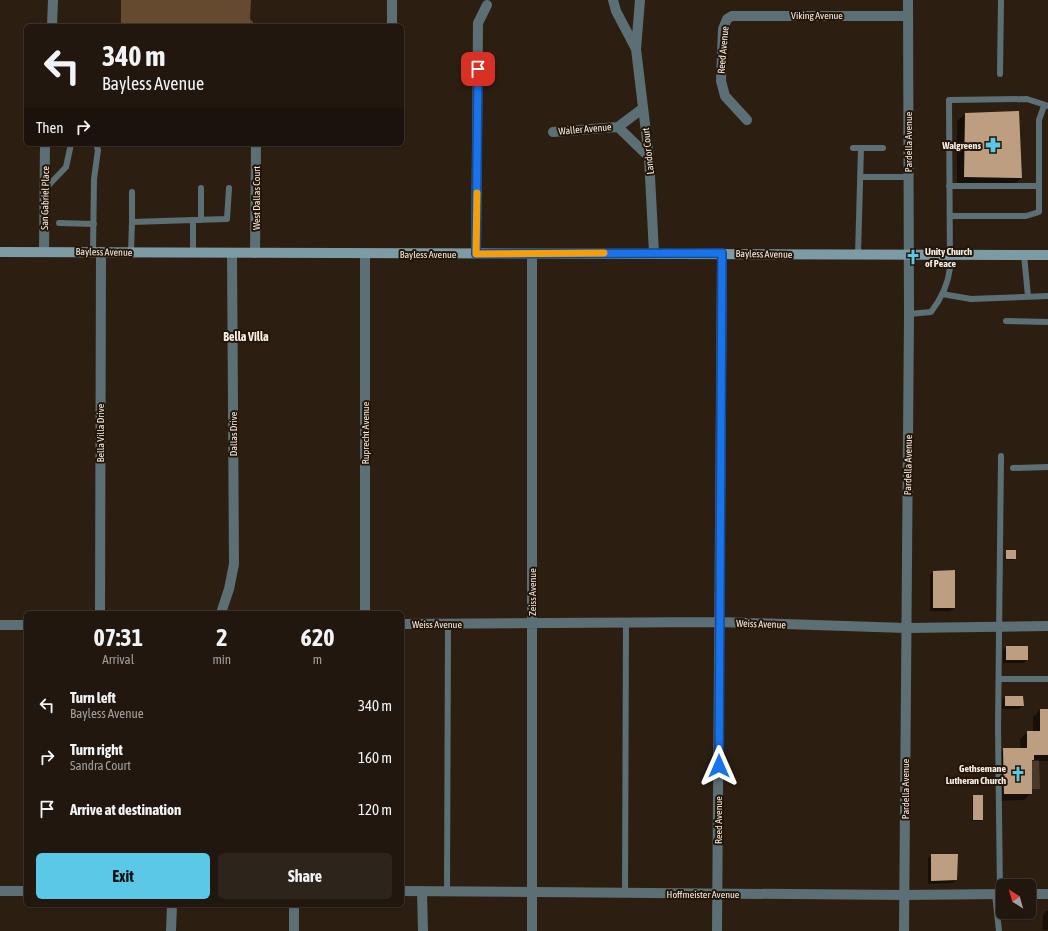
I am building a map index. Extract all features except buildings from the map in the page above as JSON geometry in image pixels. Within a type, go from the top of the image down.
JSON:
[{"type":"main road","name":"Bayless Avenue","points":[[0,252],[44,251],[365,254],[722,253],[908,256],[1048,256]]},
{"type":"street","points":[[52,24],[53,0]]},
{"type":"street","points":[[392,0],[392,24]]},
{"type":"street","name":"Landor Court","points":[[613,0],[616,11],[636,49]]},
{"type":"street","name":"Landor Court","points":[[640,0],[636,49],[642,109],[649,157],[654,253]]},
{"type":"street","name":"Pardella Avenue","points":[[904,931],[909,314],[908,0]]},
{"type":"street","points":[[476,254],[478,23],[487,5]]},
{"type":"street","name":"Viking Avenue","points":[[727,19],[737,15],[908,16]]},
{"type":"street","name":"Reed Avenue","points":[[727,19],[723,29],[721,82],[725,96],[747,120]]},
{"type":"street","name":"Waller Avenue","points":[[553,132],[618,127],[642,109]]},
{"type":"street","name":"Waller Avenue","points":[[618,127],[649,157]]},
{"type":"street","name":"San Gabriel Place","points":[[44,251],[45,146]]},
{"type":"street","name":"West Dallas Court","points":[[255,253],[256,146]]},
{"type":"street","name":"Bella Villa Drive","points":[[97,252],[100,611]]},
{"type":"street","name":"Dallas Drive","points":[[222,611],[229,589],[234,564],[232,253]]},
{"type":"street","name":"Reed Avenue","points":[[717,931],[722,253]]},
{"type":"street","name":"Ruprecht Avenue","points":[[365,254],[365,611]]},
{"type":"street","name":"Zeiss Avenue","points":[[532,254],[532,931]]},
{"type":"street","name":"Weiss Avenue","points":[[404,624],[532,625],[720,622],[906,628],[1048,626]]},
{"type":"street","points":[[0,625],[24,624]]},
{"type":"street","points":[[0,891],[24,891]]},
{"type":"street","name":"Hoffmeister Avenue","points":[[404,891],[904,895],[996,894]]},
{"type":"street","points":[[422,891],[423,931]]},
{"type":"street","points":[[1036,894],[1048,894]]},
{"type":"street","points":[[171,931],[172,907]]},
{"type":"street","points":[[294,907],[294,931]]},
{"type":"lane","points":[[1000,74],[1001,0]]},
{"type":"lane","points":[[909,314],[931,312],[948,281],[950,255],[949,100],[1027,98],[1046,106],[1039,120],[1039,212],[1026,216],[950,216]]},
{"type":"lane","points":[[45,189],[66,167],[71,146]]},
{"type":"lane","points":[[97,146],[98,150],[94,179],[94,224],[97,252]]},
{"type":"lane","points":[[853,148],[883,148]]},
{"type":"lane","points":[[858,255],[861,148]]},
{"type":"lane","points":[[861,177],[908,177]]},
{"type":"lane","points":[[949,186],[1039,186]]},
{"type":"lane","points":[[201,188],[201,220]]},
{"type":"lane","points":[[132,222],[227,219],[229,188]]},
{"type":"lane","points":[[131,252],[132,192]]},
{"type":"lane","points":[[193,220],[194,253]]},
{"type":"lane","points":[[59,222],[94,224]]},
{"type":"lane","points":[[1024,255],[1028,296]]},
{"type":"lane","points":[[942,294],[971,299],[1048,296]]},
{"type":"lane","points":[[1006,321],[1048,322]]},
{"type":"lane","points":[[999,879],[1001,456]]},
{"type":"lane","points":[[1013,468],[1048,467]]},
{"type":"lane","points":[[625,893],[626,623]]},
{"type":"lane","points":[[447,891],[448,624]]},
{"type":"lane","points":[[999,680],[1048,680]]},
{"type":"lane","points":[[999,919],[999,931]]},
{"type":"shaded area","points":[[121,0],[251,0],[250,19],[254,24],[121,24]]},
{"type":"shaded area","points":[[1032,760],[1039,760],[1040,789],[1032,789]]},
{"type":"slow traffic","points":[[477,193],[476,254],[604,253]]},
{"type":"place","name":"Walgreens","points":[[993,145]]},
{"type":"place","name":"Unity Church of Peace","points":[[913,257]]},
{"type":"place","name":"Gethsemane Lutheran Church","points":[[1018,774]]},
{"type":"district","name":"Bella Villa","points":[[246,337]]},
{"type":"route","points":[[478,69],[476,254],[722,253],[719,766]]}]
